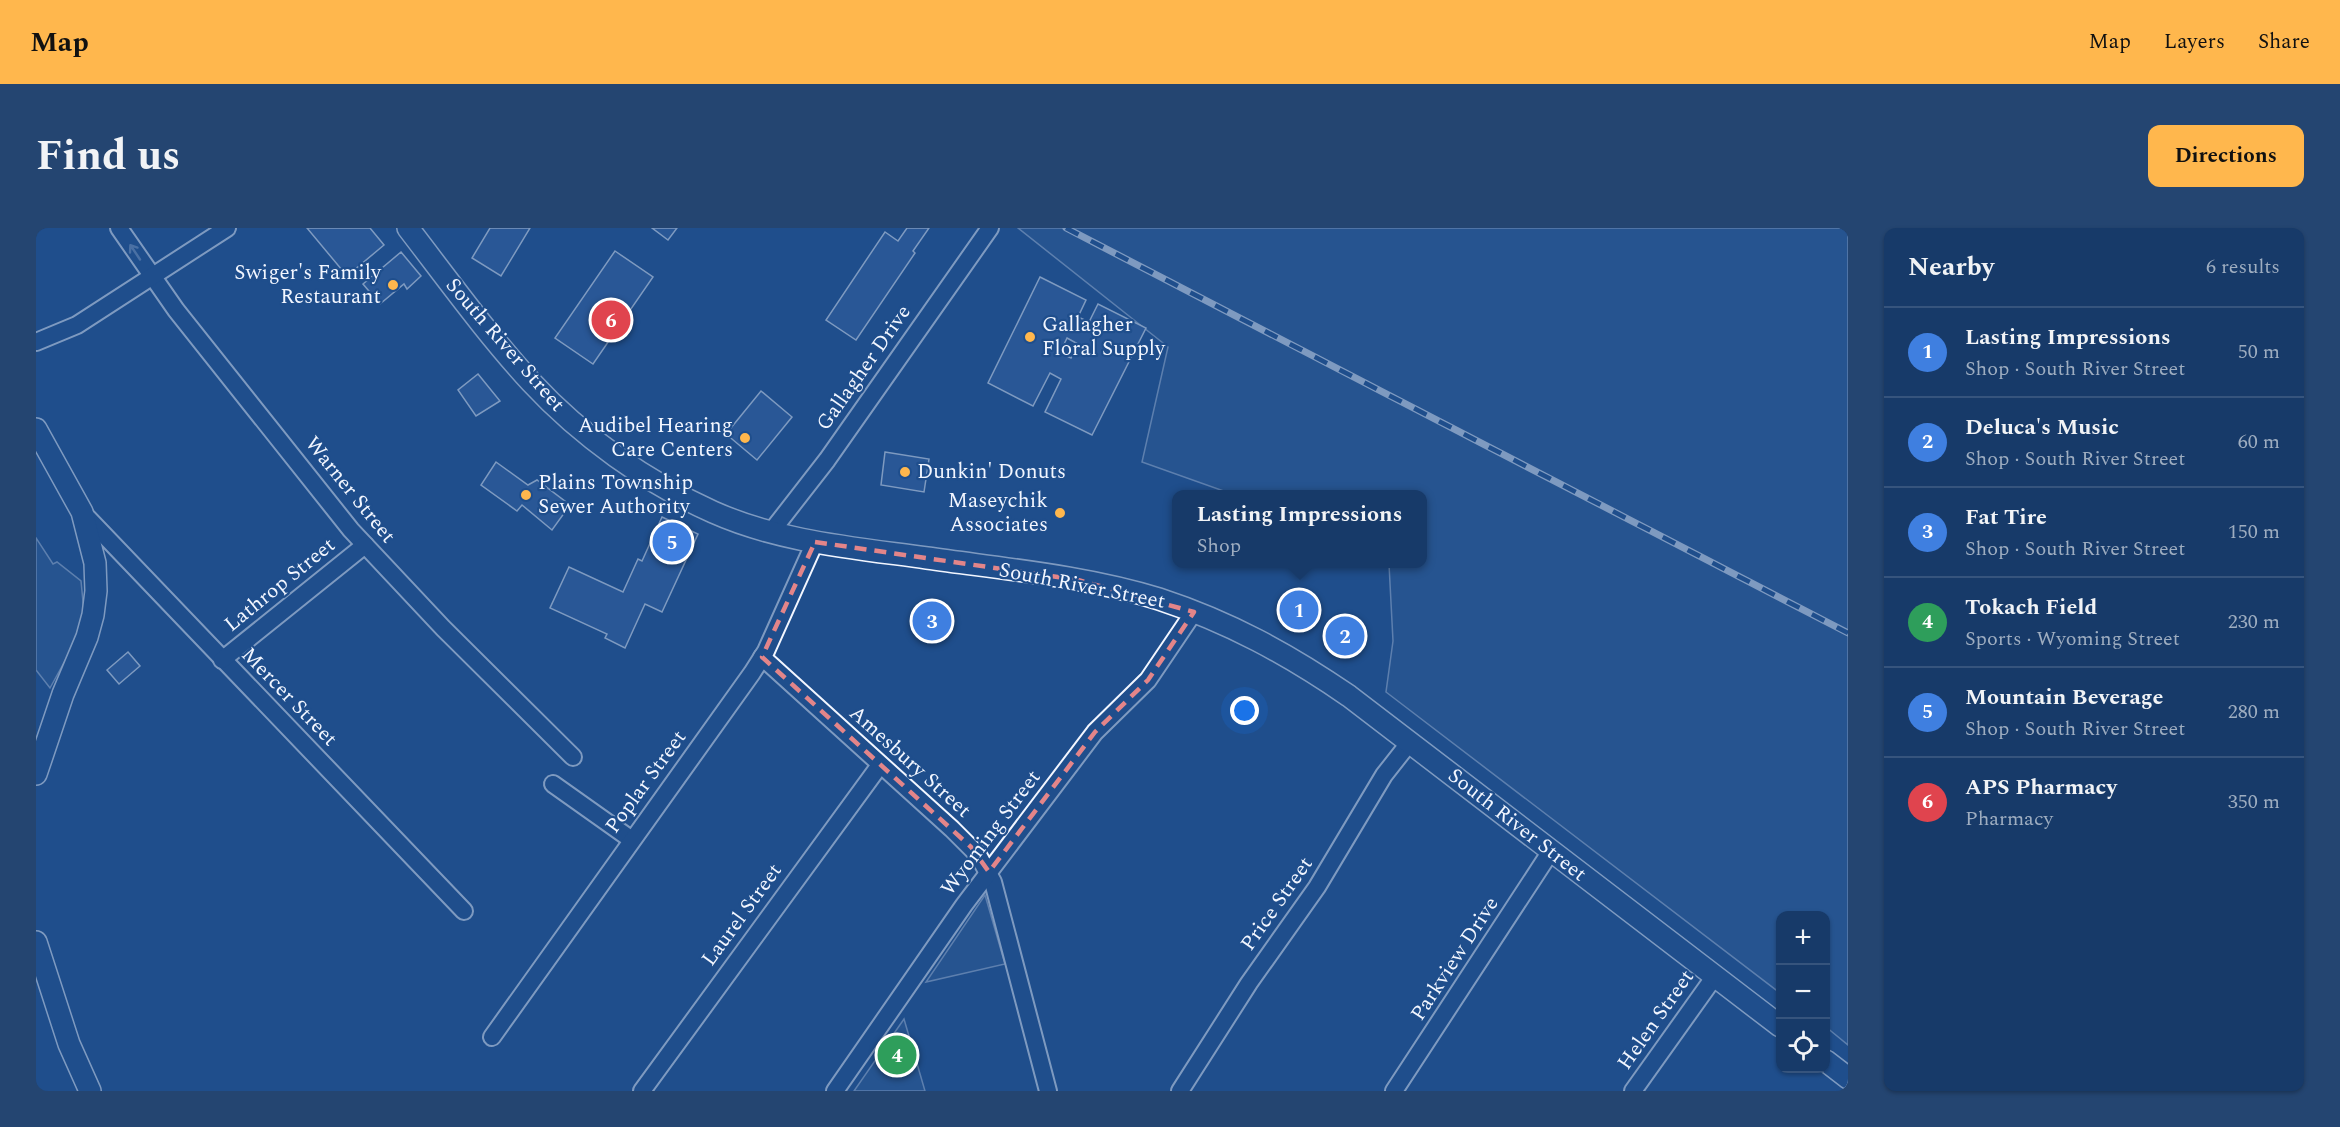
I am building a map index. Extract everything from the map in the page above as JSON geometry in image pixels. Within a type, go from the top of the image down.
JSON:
[{"type":"main road","name":"South River Street","points":[[408,228],[487,331],[531,382],[566,416],[618,457],[678,494],[714,512],[771,532],[815,542],[1078,580],[1128,591],[1194,612],[1266,643],[1302,663],[1410,742],[1776,1023]]},
{"type":"main road","points":[[36,429],[82,512],[95,563],[96,591],[87,637],[48,734],[36,774]]},
{"type":"main road","points":[[36,942],[69,1044],[90,1091]]},
{"type":"main road","points":[[1830,1064],[1848,1078]]},
{"type":"street","name":"Warner Street","points":[[119,228],[176,310],[365,545],[443,628],[573,757]]},
{"type":"street","points":[[36,342],[76,325],[227,228]]},
{"type":"street","name":"Gallagher Drive","points":[[771,532],[827,460],[990,228]]},
{"type":"street","name":"Mercer Street","points":[[82,512],[464,911]]},
{"type":"street","name":"Poplar Street","points":[[492,1037],[762,657],[815,542]]},
{"type":"street","name":"Lathrop Street","points":[[222,660],[365,545]]},
{"type":"street","name":"Wyoming Street","points":[[835,1091],[929,954],[989,872],[1095,732],[1148,680],[1194,612]]},
{"type":"street","name":"Amesbury Street","points":[[762,657],[971,847],[989,872],[1002,913],[1048,1091]]},
{"type":"street","name":"Price Street","points":[[1180,1091],[1249,983],[1317,887],[1384,776],[1410,742]]},
{"type":"street","name":"Laurel Street","points":[[642,1091],[880,765]]},
{"type":"street","points":[[554,784],[632,840]]},
{"type":"street","name":"Parkview Drive","points":[[1394,1091],[1551,851]]},
{"type":"street","name":"Helen Street","points":[[1634,1091],[1715,976]]},
{"type":"highlighted area","points":[[815,542],[1078,580],[1194,612],[1148,680],[1095,732],[989,872],[971,847],[762,657]]},
{"type":"shaded area","points":[[1018,228],[1848,228],[1848,1045],[1830,1030],[1830,911],[1776,911],[1776,990],[1386,692],[1393,641],[1389,568],[1427,568],[1427,490],[1221,490],[1142,462],[1168,347]]},
{"type":"shaded area","points":[[36,538],[53,564],[57,562],[81,581],[84,612],[77,639],[50,688],[36,670]]},
{"type":"shaded area","points":[[985,895],[1005,964],[926,982]]},
{"type":"shaded area","points":[[904,1019],[925,1091],[854,1091]]},
{"type":"building","points":[[307,228],[370,228],[384,245],[347,276]]},
{"type":"building","points":[[490,228],[530,228],[501,276],[472,258]]},
{"type":"building","points":[[652,228],[677,228],[668,240]]},
{"type":"building","points":[[907,228],[929,228],[913,251],[915,253],[856,340],[826,320],[885,232],[898,241]]},
{"type":"building","points":[[615,251],[653,277],[593,364],[555,338]]},
{"type":"building","points":[[401,252],[421,276],[407,289],[404,284],[380,304],[363,284]]},
{"type":"building","points":[[1040,277],[1086,300],[1078,317],[1089,322],[1098,304],[1146,328],[1092,435],[1045,412],[1061,379],[1050,373],[1033,406],[988,383]],"holes":[[[1067,338],[1078,344],[1071,358],[1060,353]]]},
{"type":"building","points":[[478,374],[500,401],[476,416],[458,390]]},
{"type":"building","points":[[761,391],[792,417],[757,460],[726,434]]},
{"type":"building","name":"Dunkin' Donuts","points":[[885,452],[929,459],[924,492],[881,485]]},
{"type":"building","name":"Plains Township Sewer Authority","points":[[496,462],[528,485],[537,480],[570,505],[552,530],[522,505],[517,511],[481,485]]},
{"type":"building","points":[[662,517],[698,534],[662,612],[645,604],[625,648],[605,638],[607,634],[550,608],[569,567],[623,592],[638,559],[642,561]]},
{"type":"building","points":[[128,652],[140,666],[119,684],[107,670]]},
{"type":"railway","points":[[1066,228],[1848,633]]},
{"type":"place","name":"Swiger's Family Restaurant","points":[[393,285]]},
{"type":"place","name":"APS Pharmacy","points":[[611,320]]},
{"type":"place","name":"Gallagher Floral Supply","points":[[1030,337]]},
{"type":"place","name":"Audibel Hearing Care Centers","points":[[745,438]]},
{"type":"place","name":"Dunkin' Donuts","points":[[905,472]]},
{"type":"place","name":"Plains Township Sewer Authority","points":[[526,495]]},
{"type":"place","name":"Maseychik Associates","points":[[1060,513]]},
{"type":"place","name":"Mountain Beverage","points":[[672,542]]},
{"type":"place","name":"Lasting Impressions","points":[[1299,610]]},
{"type":"place","name":"Fat Tire","points":[[932,621]]},
{"type":"place","name":"Deluca's Music","points":[[1345,636]]},
{"type":"place","name":"Tokach Field","points":[[897,1055]]}]
